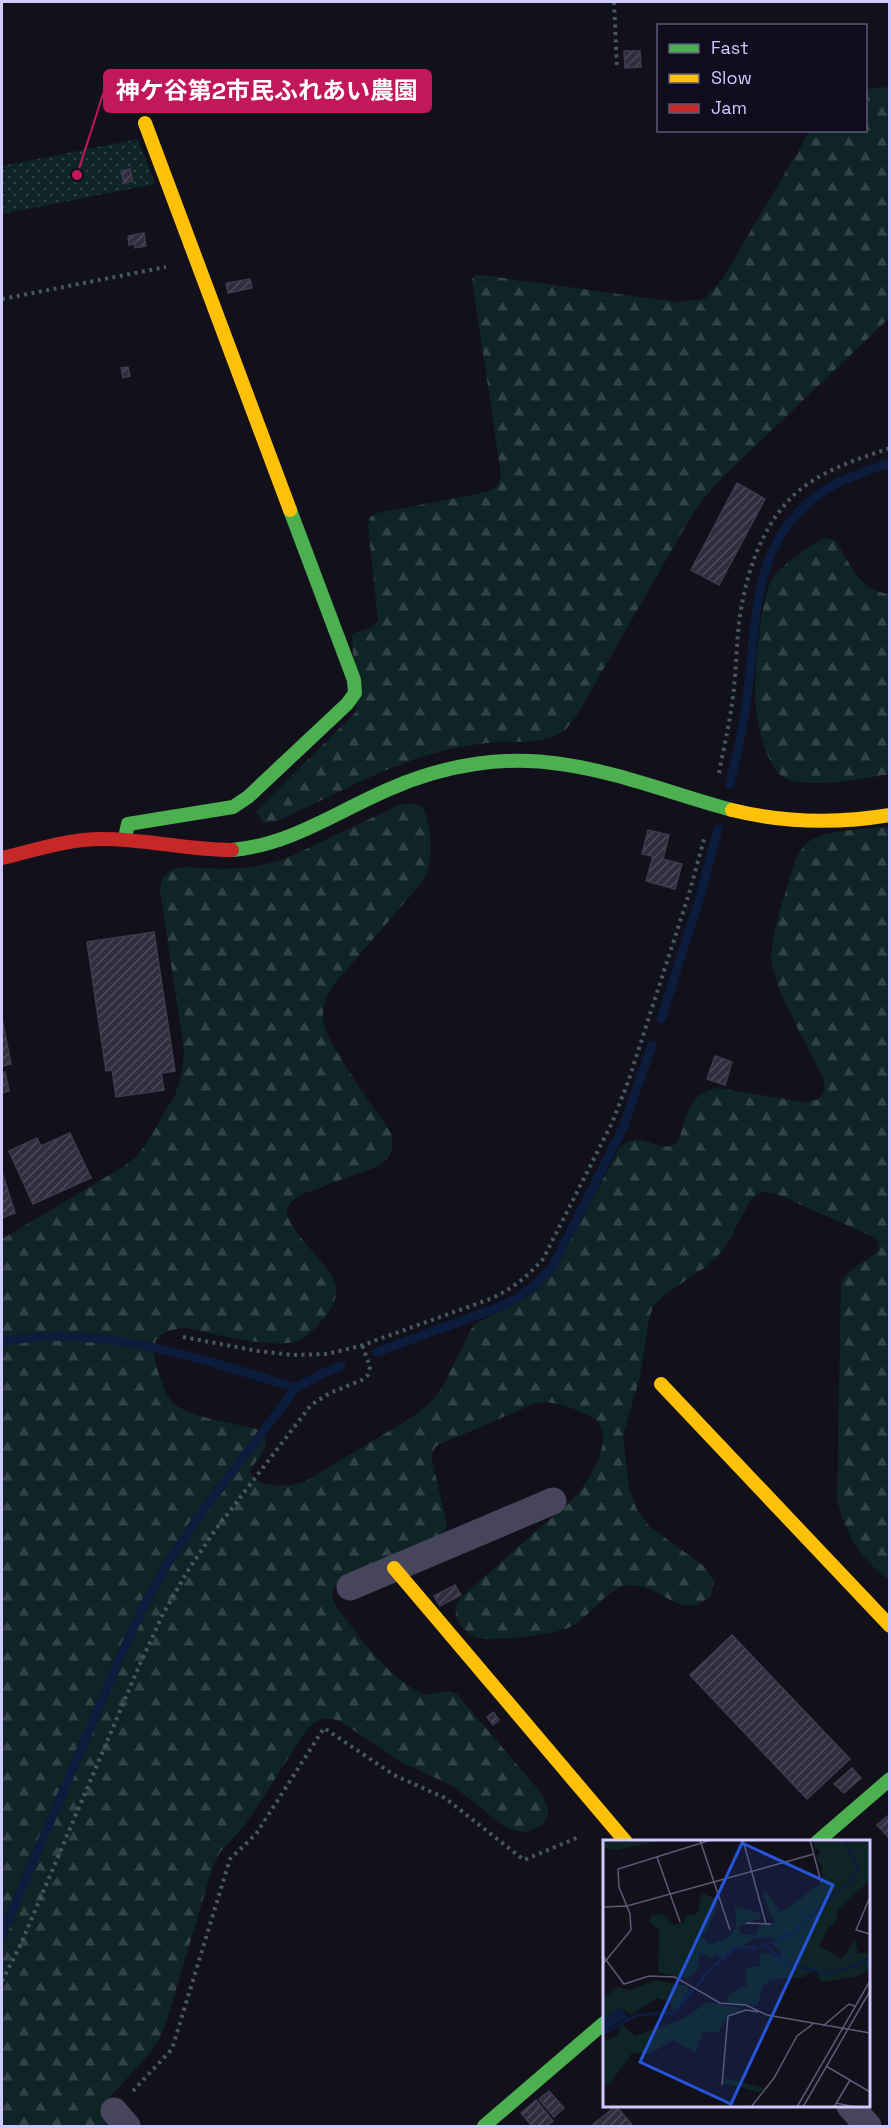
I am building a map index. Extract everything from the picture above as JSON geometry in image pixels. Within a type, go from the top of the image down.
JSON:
[{"type":"street","points":[[125,840],[128,824],[233,807],[248,797],[347,704],[355,693],[354,680],[145,123]]},
{"type":"street","points":[[2,858],[99,839],[222,851],[250,848],[279,841],[392,788],[427,775],[463,766],[499,761],[536,761],[573,765],[753,814],[793,821],[834,822],[890,815]]},
{"type":"street","points":[[661,1384],[890,1626]]},
{"type":"street","points":[[350,1587],[553,1501]]},
{"type":"street","points":[[394,1568],[624,1840]]},
{"type":"street","points":[[819,1840],[890,1779]]},
{"type":"street","points":[[484,2127],[603,2024]]},
{"type":"street","points":[[851,2107],[868,2127]]},
{"type":"path","points":[[614,2],[616,69]]},
{"type":"path","points":[[2,299],[196,261]]},
{"type":"path","points":[[183,1337],[258,1352],[292,1355],[327,1353],[362,1345],[490,1299],[510,1289],[528,1276],[543,1259],[612,1123],[624,1093],[688,897],[713,803],[733,697],[742,604],[759,546],[771,523],[782,509],[808,484],[830,470],[890,448]]},
{"type":"path","points":[[2,1981],[20,1946],[140,1664],[187,1572],[216,1529],[311,1405],[368,1375],[370,1367],[362,1345]]},
{"type":"path","points":[[121,2119],[172,2049],[230,1859],[256,1834],[324,1728],[394,1775],[446,1798],[524,1860],[611,1823]]},
{"type":"green space","points":[[889,87],[889,318],[722,478],[702,500],[576,717],[567,728],[556,735],[540,740],[460,747],[412,760],[277,821],[263,823],[256,811],[356,712],[352,634],[370,628],[378,620],[368,525],[370,517],[377,513],[487,492],[498,485],[501,475],[472,279],[475,275],[677,302],[704,299],[721,281],[809,132],[867,132],[867,89]]},
{"type":"green space","points":[[138,139],[155,184],[2,214],[2,166]]},
{"type":"green space","points":[[824,538],[832,539],[837,543],[852,569],[863,582],[870,588],[889,594],[889,774],[836,782],[807,783],[785,778],[773,766],[769,757],[757,716],[755,696],[757,662],[764,606],[771,581],[787,563]]},
{"type":"green space","points":[[412,803],[423,808],[428,822],[431,846],[427,873],[420,885],[333,985],[323,1010],[323,1020],[332,1043],[391,1133],[391,1152],[379,1166],[300,1195],[291,1202],[287,1210],[293,1227],[333,1278],[336,1288],[334,1302],[312,1331],[299,1340],[289,1343],[244,1340],[185,1328],[166,1332],[156,1341],[154,1355],[168,1397],[173,1403],[190,1413],[257,1429],[266,1440],[266,1445],[250,1472],[254,1478],[266,1484],[282,1486],[304,1482],[414,1416],[431,1402],[443,1386],[476,1323],[518,1303],[539,1288],[556,1268],[620,1147],[628,1141],[643,1141],[666,1147],[672,1145],[679,1140],[690,1106],[700,1095],[718,1088],[804,1102],[817,1100],[825,1091],[823,1079],[792,1017],[772,968],[772,944],[777,919],[796,858],[811,840],[837,832],[889,827],[889,1580],[870,1563],[855,1544],[844,1523],[837,1499],[841,1285],[852,1269],[879,1249],[878,1242],[874,1237],[774,1193],[760,1192],[750,1201],[727,1244],[717,1257],[664,1295],[653,1306],[640,1377],[623,1435],[629,1489],[637,1510],[649,1526],[705,1567],[714,1581],[711,1597],[695,1605],[686,1605],[638,1585],[629,1585],[613,1591],[577,1623],[551,1633],[486,1639],[474,1637],[463,1628],[456,1614],[459,1599],[574,1499],[592,1472],[601,1452],[603,1433],[600,1425],[593,1418],[566,1406],[543,1402],[436,1446],[432,1453],[432,1460],[446,1521],[446,1529],[442,1536],[342,1580],[333,1590],[333,1598],[340,1611],[390,1671],[424,1695],[445,1691],[457,1694],[542,1794],[549,1811],[542,1826],[524,1833],[505,1827],[453,1786],[401,1762],[340,1721],[326,1719],[314,1723],[306,1730],[245,1825],[220,1852],[213,1866],[165,2026],[148,2055],[101,2107],[103,2120],[108,2126],[2,2126],[2,1239],[136,1157],[147,1143],[175,1095],[182,1074],[184,1050],[160,891],[162,879],[172,869],[254,867],[285,859],[399,805]]},
{"type":"building","points":[[624,51],[640,51],[641,67],[625,68]]},
{"type":"building","points":[[130,169],[133,181],[124,183],[121,171]]},
{"type":"building","points":[[144,233],[146,246],[135,248],[134,244],[129,245],[128,236]]},
{"type":"building","points":[[250,279],[252,288],[228,293],[226,283]]},
{"type":"building","points":[[128,367],[130,376],[123,378],[121,368]]},
{"type":"building","points":[[737,483],[765,499],[719,585],[691,570]]},
{"type":"building","points":[[648,830],[669,835],[663,859],[682,864],[675,889],[646,881],[653,856],[642,854]]},
{"type":"building","points":[[154,932],[175,1071],[161,1073],[164,1090],[116,1097],[112,1070],[106,1071],[87,942]]},
{"type":"building","points":[[2,1018],[11,1064],[2,1066]]},
{"type":"building","points":[[715,1056],[732,1062],[725,1085],[707,1079]]},
{"type":"building","points":[[5,1072],[9,1091],[2,1093],[2,1073]]},
{"type":"building","points":[[70,1133],[91,1178],[33,1204],[9,1151],[37,1138],[41,1146]]},
{"type":"building","points":[[2,1172],[15,1213],[2,1218]]},
{"type":"building","points":[[455,1585],[461,1595],[440,1606],[434,1596]]},
{"type":"building","points":[[732,1635],[850,1759],[807,1799],[690,1675]]},
{"type":"building","points":[[493,1712],[499,1720],[493,1725],[487,1717]]},
{"type":"building","points":[[852,1768],[861,1778],[844,1793],[834,1784]]},
{"type":"building","points":[[890,1814],[890,1839],[877,1825]]},
{"type":"building","points":[[549,2091],[564,2108],[554,2117],[539,2099]]},
{"type":"building","points":[[536,2100],[553,2121],[546,2126],[532,2126],[521,2113]]},
{"type":"building","points":[[617,2107],[633,2126],[591,2126]]},
{"type":"waterway","points":[[730,784],[745,709],[760,589],[778,540],[794,517],[823,491],[851,477],[890,463]]},
{"type":"waterway","points":[[661,1019],[699,900],[718,829]]},
{"type":"waterway","points":[[377,1352],[516,1299],[536,1284],[553,1266],[623,1128],[652,1045]]},
{"type":"waterway","points":[[2,1342],[37,1337],[112,1340],[189,1356],[296,1388]]},
{"type":"waterway","points":[[2,1935],[121,1655],[143,1607],[169,1561],[199,1516],[296,1388],[341,1366]]},
{"type":"traffic: fast","points":[[125,838],[128,824],[233,807],[248,797],[347,704],[355,693],[354,680],[290,510]]},
{"type":"traffic: fast","points":[[232,850],[254,847],[295,834],[372,797],[432,773],[497,762],[540,762],[583,768],[626,778],[732,810]]},
{"type":"traffic: fast","points":[[819,1840],[890,1779]]},
{"type":"traffic: fast","points":[[484,2126],[603,2024]]},
{"type":"traffic: slow","points":[[145,123],[290,510]]},
{"type":"traffic: slow","points":[[732,810],[771,818],[811,821],[850,820],[890,815]]},
{"type":"traffic: slow","points":[[661,1384],[890,1626]]},
{"type":"traffic: slow","points":[[394,1568],[624,1840]]},
{"type":"traffic: jam","points":[[2,858],[39,848],[89,839],[232,850]]},
{"type":"place","name":"神ケ谷第2市民ふれあい農園","points":[[77,175]]}]
